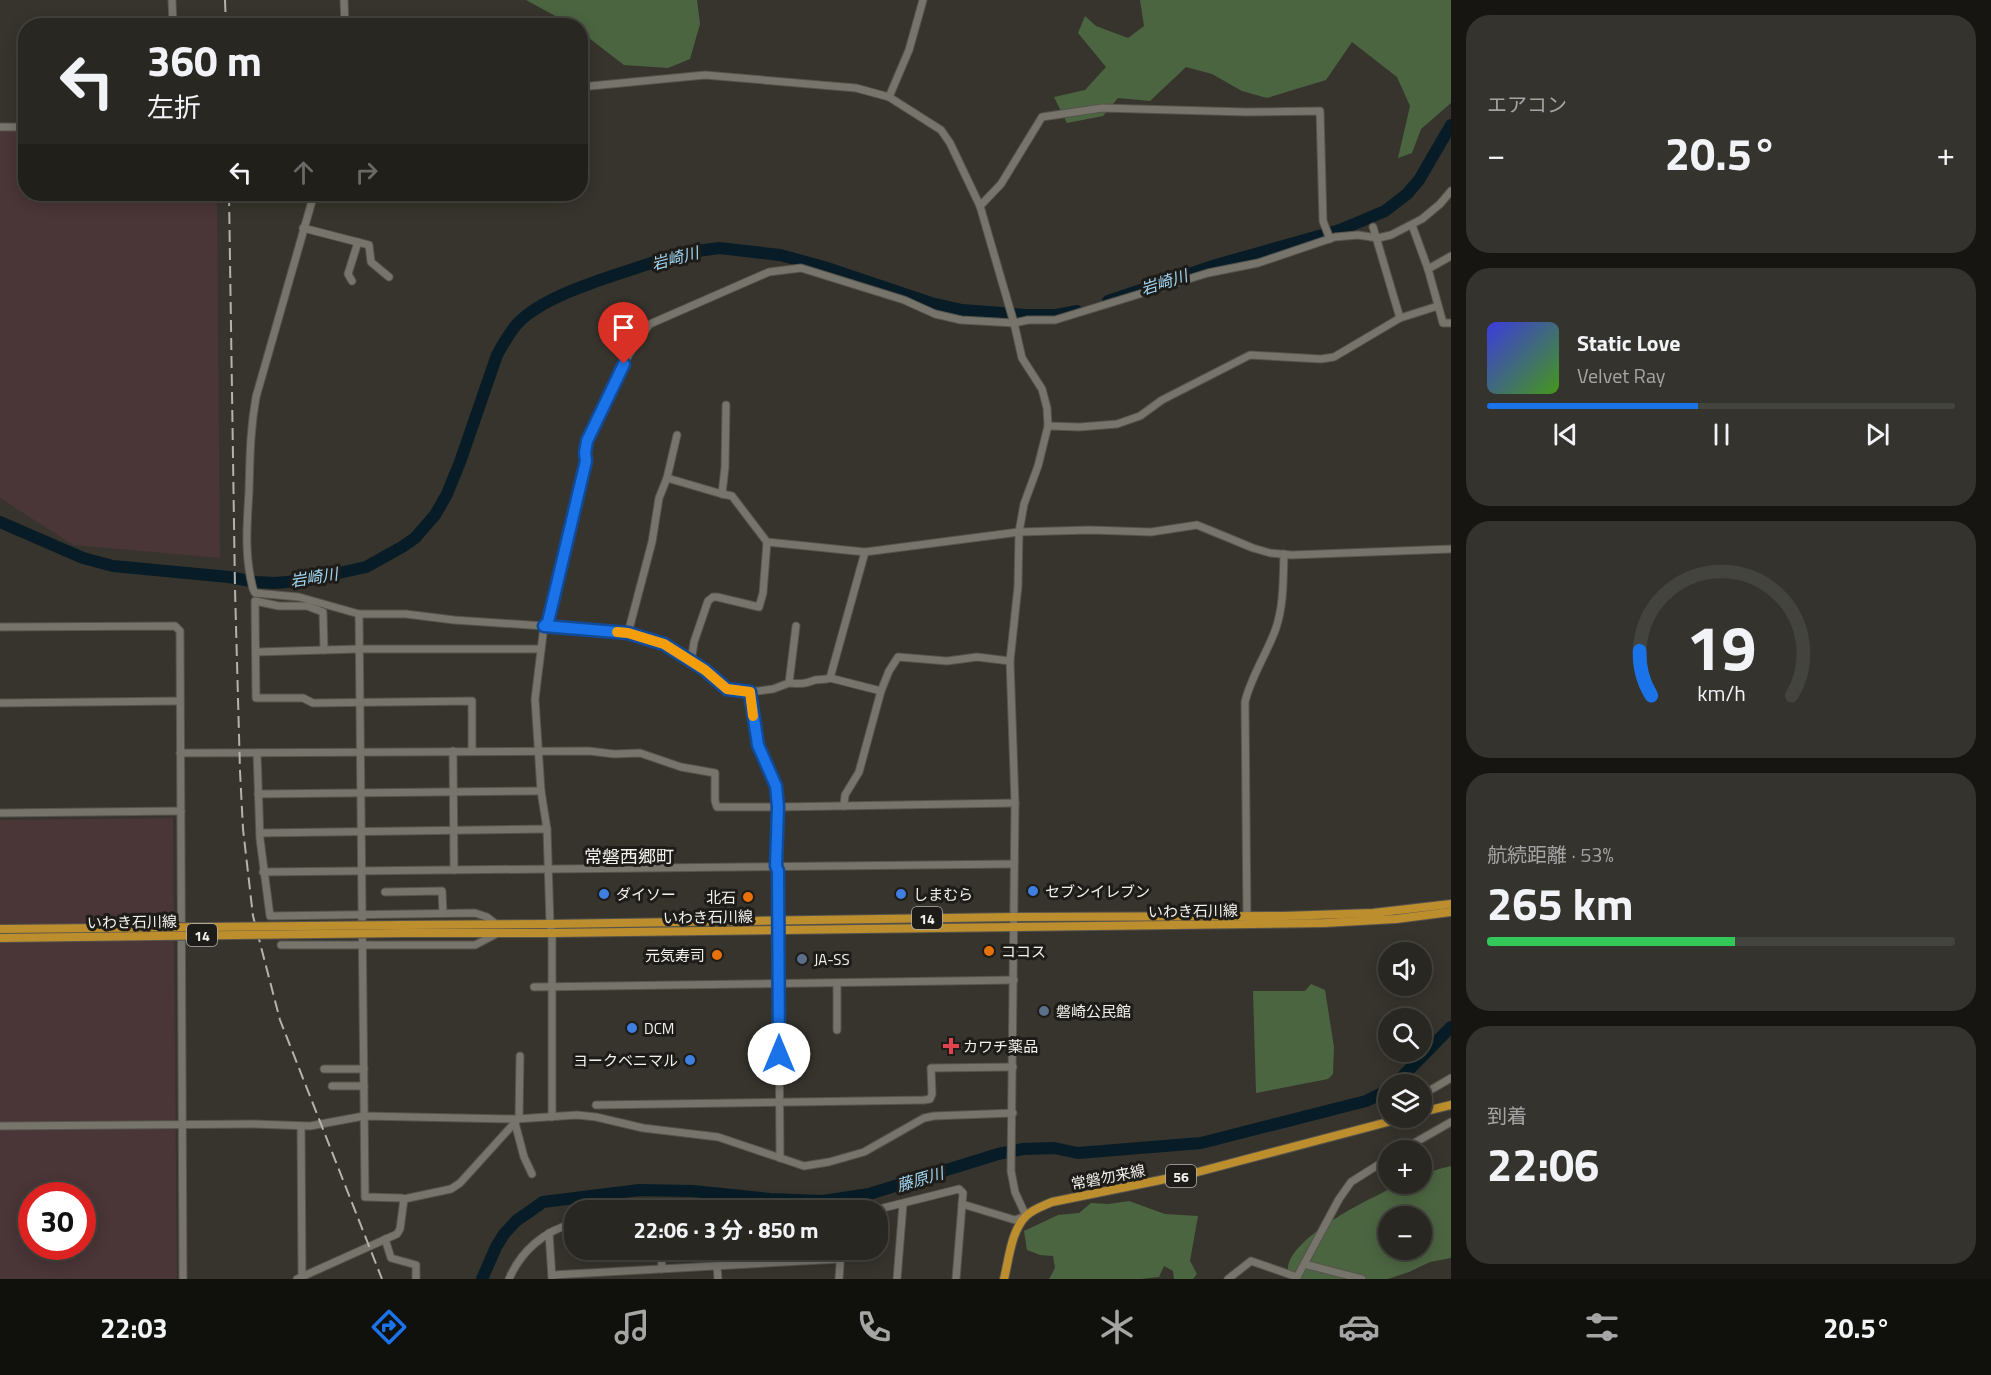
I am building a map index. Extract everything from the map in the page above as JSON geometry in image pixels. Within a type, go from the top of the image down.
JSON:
[{"type":"main road","name":"いわき石川線","points":[[778,925],[1014,928],[1247,920],[1373,913],[1451,904]]},
{"type":"main road","name":"いわき石川線","points":[[0,929],[551,929],[778,925],[1014,917],[1360,922],[1451,912]]},
{"type":"main road","name":"いわき石川線","points":[[0,938],[404,929]]},
{"type":"main road","points":[[1432,1109],[1451,1104]]},
{"type":"main road","name":"常磐勿来線","points":[[1026,1216],[1052,1202],[1190,1174],[1378,1124]]},
{"type":"main road","points":[[1004,1279],[1015,1234],[1026,1216]]},
{"type":"street","points":[[172,0],[173,18]]},
{"type":"street","points":[[344,0],[345,18]]},
{"type":"street","points":[[889,97],[909,50],[923,0]]},
{"type":"street","points":[[588,86],[705,75],[856,88],[889,97],[941,130],[950,143],[980,206],[1014,321],[1022,358],[1042,389],[1047,408],[1048,426],[1038,466],[1024,504],[1019,532],[1018,586],[1010,661],[1015,803],[1011,1171],[1015,1192],[1026,1216],[1015,1220],[962,1204]]},
{"type":"street","points":[[980,206],[1001,184],[1042,117],[1102,108],[1246,112],[1320,111],[1323,221],[1330,239]]},
{"type":"street","points":[[0,127],[18,127]]},
{"type":"street","points":[[552,1117],[549,869],[535,699],[541,649],[544,626],[548,622],[586,461],[587,441],[624,364],[640,336],[650,324],[769,272],[801,268],[904,300],[935,314],[961,320],[1055,320],[1208,273],[1258,262],[1344,235],[1378,238],[1391,235],[1412,225],[1440,204],[1451,191]]},
{"type":"street","points":[[312,201],[256,397],[251,423],[246,555],[255,593],[299,597],[359,614],[406,614],[454,620],[628,633],[664,644],[705,670],[727,689],[750,692],[773,689],[789,683],[808,685],[816,680],[830,678],[881,691]]},
{"type":"street","points":[[1412,225],[1428,269],[1443,323],[1451,323]]},
{"type":"street","points":[[1373,227],[1400,318]]},
{"type":"street","points":[[303,228],[369,245],[371,262],[389,277]]},
{"type":"street","points":[[352,281],[348,274],[358,242]]},
{"type":"street","points":[[1428,269],[1451,256]]},
{"type":"street","points":[[1048,426],[1080,427],[1117,424],[1140,416],[1162,400],[1250,355],[1321,359],[1334,357],[1400,318],[1438,306]]},
{"type":"street","points":[[722,494],[726,405]]},
{"type":"street","points":[[628,633],[652,542],[659,498],[667,478],[677,435]]},
{"type":"street","points":[[667,478],[732,496],[767,542],[763,593],[759,607],[717,597],[708,601],[694,642],[691,662]]},
{"type":"street","points":[[767,542],[865,552],[1019,532],[1090,530],[1151,532],[1197,525],[1253,549],[1270,553],[1451,549]]},
{"type":"street","points":[[830,678],[865,552]]},
{"type":"street","points":[[1247,920],[1245,702],[1249,687],[1275,629],[1283,603],[1284,554]]},
{"type":"street","points":[[324,650],[323,612],[307,606],[279,606],[255,601],[256,698],[303,698],[314,703],[472,701],[472,750]]},
{"type":"street","points":[[359,614],[365,1197],[404,1199],[457,1186],[517,1120]]},
{"type":"street","points":[[0,627],[175,626],[180,631],[183,1279]]},
{"type":"street","points":[[789,683],[796,626]]},
{"type":"street","points":[[256,652],[359,649],[541,649]]},
{"type":"street","points":[[844,806],[845,795],[858,772],[881,691],[898,657],[947,661],[977,657],[1010,661]]},
{"type":"street","points":[[750,692],[758,745],[776,786],[780,1158]]},
{"type":"street","points":[[0,703],[179,701]]},
{"type":"street","points":[[180,753],[472,750],[640,753],[681,767],[715,773],[716,804],[844,806],[1015,803]]},
{"type":"street","points":[[453,751],[454,870]]},
{"type":"street","points":[[257,753],[263,872],[270,916],[475,913],[487,917],[498,929],[475,945],[281,945]]},
{"type":"street","points":[[258,794],[541,791]]},
{"type":"street","points":[[0,813],[181,811]]},
{"type":"street","points":[[260,833],[547,829]]},
{"type":"street","points":[[263,872],[1014,864]]},
{"type":"street","points":[[385,892],[442,891],[443,913]]},
{"type":"street","points":[[534,987],[1014,980]]},
{"type":"street","points":[[837,983],[837,1030]]},
{"type":"street","points":[[520,1056],[517,1120],[524,1157],[532,1174]]},
{"type":"street","points":[[596,1105],[924,1100],[930,1099],[932,1094],[931,1068],[1013,1067]]},
{"type":"street","points":[[324,1069],[364,1069]]},
{"type":"street","points":[[1432,1089],[1451,1077]]},
{"type":"street","points":[[332,1086],[364,1086]]},
{"type":"street","points":[[0,1126],[254,1124],[301,1126],[327,1124],[364,1116],[517,1120],[578,1115],[643,1128],[718,1137],[804,1166],[839,1160],[864,1152],[924,1118],[1012,1113]]},
{"type":"street","points":[[1420,1140],[1451,1122]]},
{"type":"street","points":[[301,1126],[299,1278],[397,1234],[400,1229],[404,1199]]},
{"type":"street","points":[[1228,1279],[1251,1261],[1297,1278],[1339,1199],[1351,1182],[1378,1165]]},
{"type":"street","points":[[888,1207],[959,1190],[963,1193],[956,1279]]},
{"type":"street","points":[[897,1279],[903,1204]]},
{"type":"street","points":[[508,1279],[531,1246],[549,1233],[564,1227]]},
{"type":"street","points":[[549,1233],[552,1277],[822,1260]]},
{"type":"street","points":[[385,1239],[391,1258],[416,1265],[416,1279]]},
{"type":"street","points":[[662,1260],[662,1269]]},
{"type":"street","points":[[839,1279],[840,1260]]},
{"type":"street","points":[[1304,1264],[1362,1279]]},
{"type":"street","points":[[717,1266],[718,1279]]},
{"type":"shaded area","points":[[18,130],[18,201],[217,201],[220,558],[73,545],[0,498],[0,131]]},
{"type":"shaded area","points":[[173,818],[177,1279],[0,1279],[0,820]]},
{"type":"green space","points":[[526,0],[697,0],[700,24],[690,59],[668,68],[624,65],[588,37],[588,18],[559,18]]},
{"type":"green space","points":[[1140,0],[1451,0],[1451,103],[1421,129],[1412,153],[1398,158],[1410,106],[1397,77],[1352,42],[1326,80],[1267,98],[1242,91],[1212,74],[1186,67],[1150,101],[1118,98],[1103,116],[1067,123],[1054,97],[1085,90],[1106,67],[1078,33],[1085,16],[1096,26],[1128,38],[1144,26]]},
{"type":"green space","points":[[1311,984],[1325,990],[1334,1047],[1333,1074],[1328,1079],[1256,1093],[1253,991],[1305,991]]},
{"type":"green space","points":[[1451,1166],[1451,1258],[1430,1262],[1388,1279],[1291,1279],[1288,1267],[1293,1255],[1319,1230],[1380,1194],[1432,1194],[1432,1171]]},
{"type":"green space","points":[[1129,1201],[1165,1214],[1198,1216],[1190,1261],[1197,1274],[1193,1279],[1174,1279],[1173,1271],[1164,1266],[1159,1277],[1049,1279],[1055,1268],[1053,1256],[1040,1255],[1027,1250],[1024,1231],[1058,1215],[1079,1213],[1091,1203],[1108,1204]]},
{"type":"waterway","name":"岩崎川","points":[[1108,301],[1216,265],[1340,230],[1385,211],[1407,194],[1419,180],[1451,125]]},
{"type":"waterway","name":"岩崎川","points":[[0,522],[83,558],[113,566],[275,583],[308,580],[366,567],[415,538],[435,515],[447,494],[460,462],[497,355],[517,324],[531,312],[570,291],[677,254],[719,248],[780,255],[824,267],[931,303],[962,310],[1026,315],[1056,315],[1077,311]]},
{"type":"waterway","name":"藤原川","points":[[1405,1074],[1451,1027]]},
{"type":"waterway","name":"藤原川","points":[[482,1279],[504,1234],[516,1221],[543,1202],[639,1190],[693,1191],[770,1199],[823,1201],[869,1194],[998,1154],[1023,1149],[1054,1148],[1078,1153],[1201,1143],[1366,1101],[1378,1095]]},
{"type":"railway","points":[[225,0],[226,18]]},
{"type":"railway","points":[[229,201],[240,771],[243,829],[253,916],[280,1020],[382,1279]]},
{"type":"slow traffic","points":[[617,632],[664,644],[705,670],[727,689],[750,692],[753,716]]},
{"type":"place","name":"セブンイレブン","points":[[1033,891]]},
{"type":"place","name":"ダイソー","points":[[604,894]]},
{"type":"place","name":"しまむら","points":[[901,894]]},
{"type":"place","name":"北石","points":[[748,897]]},
{"type":"place","name":"ココス","points":[[989,951]]},
{"type":"place","name":"元気寿司","points":[[717,955]]},
{"type":"place","name":"JA-SS","points":[[802,959]]},
{"type":"place","name":"磐崎公民館","points":[[1044,1011]]},
{"type":"place","name":"DCM","points":[[632,1028]]},
{"type":"place","name":"カワチ薬品","points":[[951,1046]]},
{"type":"place","name":"ヨークベニマル","points":[[690,1060]]},
{"type":"district","name":"常磐西郷町","points":[[629,856]]},
{"type":"route","points":[[624,364],[587,441],[586,461],[548,622],[544,626],[628,633],[664,644],[705,670],[727,689],[750,692],[758,745],[776,786],[778,807],[776,866],[779,930],[779,1054]]}]
